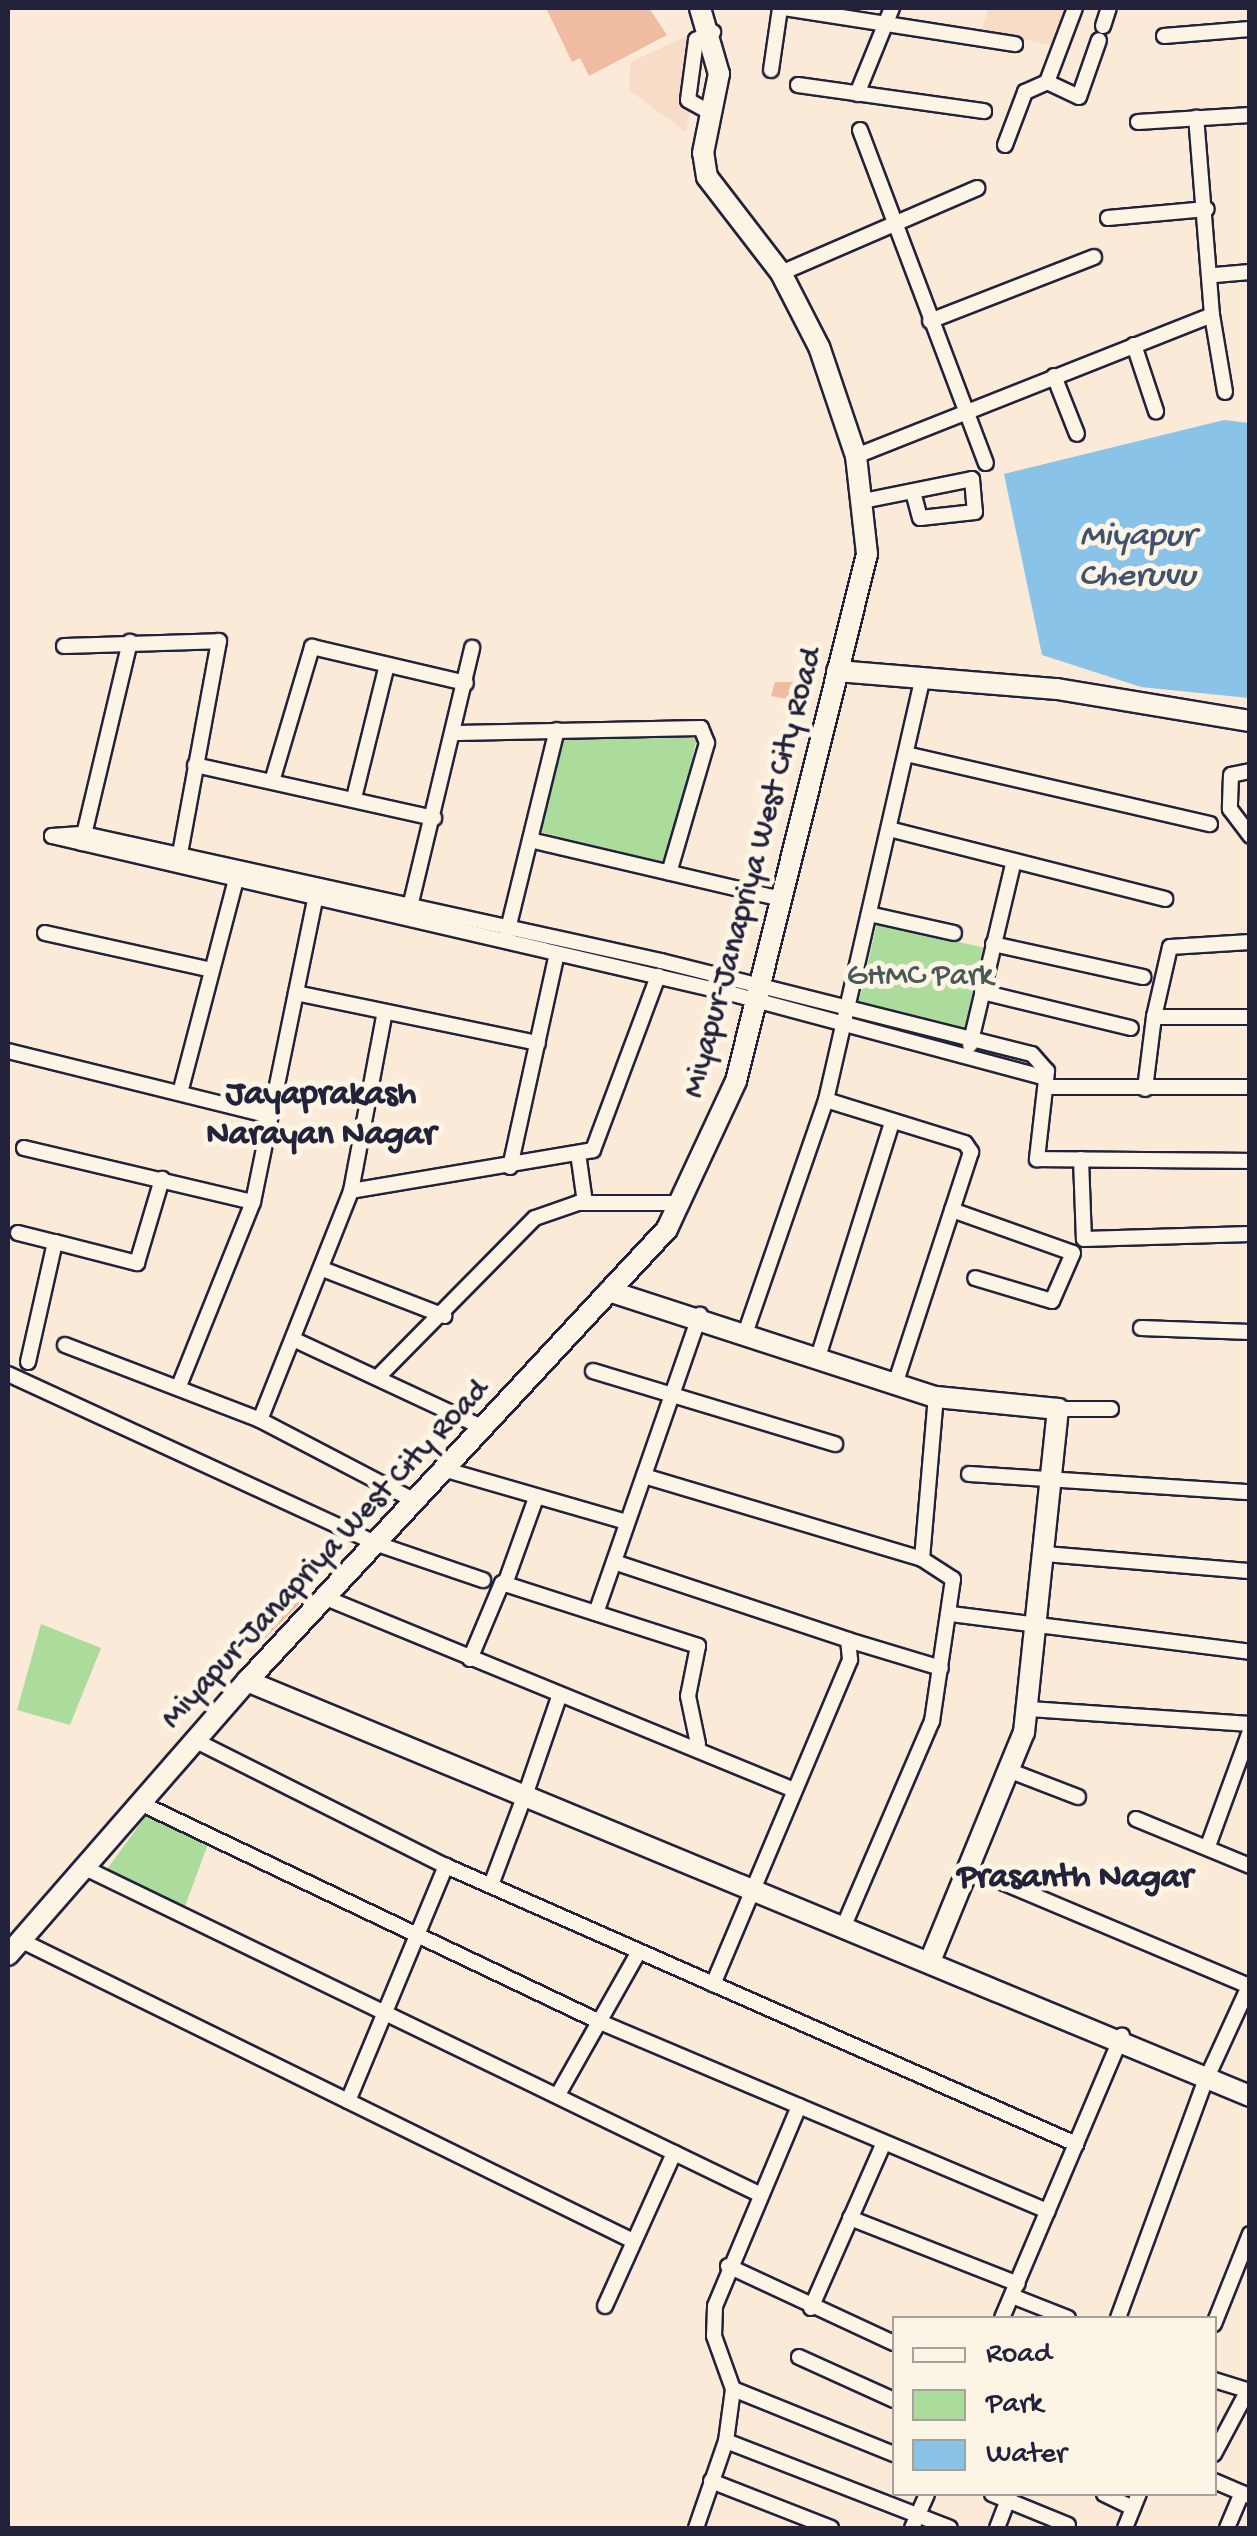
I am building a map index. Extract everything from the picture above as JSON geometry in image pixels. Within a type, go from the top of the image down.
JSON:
[{"type":"street","name":"Miyapur-Janapriya West City Road","points":[[14,1948],[250,1677],[380,1544],[443,1469],[609,1291],[682,1203],[736,1082],[778,898],[866,554],[856,456],[819,347],[781,273],[707,176],[702,153],[718,74],[713,32],[700,8]]},
{"type":"street","points":[[771,70],[782,8],[1015,44]]},
{"type":"street","points":[[858,94],[892,8]]},
{"type":"street","points":[[1004,145],[1025,92],[1047,82],[1075,8]]},
{"type":"street","points":[[1047,82],[1079,97],[1109,8]]},
{"type":"street","points":[[1164,36],[1250,29]]},
{"type":"street","points":[[798,84],[984,111]]},
{"type":"street","points":[[1138,122],[1250,116]]},
{"type":"street","points":[[1196,118],[1214,275],[1212,315],[1225,392]]},
{"type":"street","points":[[860,130],[962,410],[986,462]]},
{"type":"street","points":[[781,273],[977,188]]},
{"type":"street","points":[[1108,218],[1207,209]]},
{"type":"street","points":[[930,320],[1094,257]]},
{"type":"street","points":[[1214,275],[1250,272]]},
{"type":"street","points":[[856,456],[962,410],[1212,315]]},
{"type":"street","points":[[1134,345],[1156,411]]},
{"type":"street","points":[[1054,376],[1077,434]]},
{"type":"street","points":[[972,479],[975,512],[917,517],[913,492],[917,484],[972,479]]},
{"type":"street","points":[[862,501],[913,492]]},
{"type":"street","points":[[64,646],[220,641],[179,863]]},
{"type":"street","points":[[130,642],[82,841],[758,992],[970,1047],[1046,1083],[1144,1088],[1250,1087]]},
{"type":"street","points":[[408,913],[458,732],[472,648]]},
{"type":"street","points":[[273,778],[307,650],[466,683]]},
{"type":"street","points":[[354,798],[387,666]]},
{"type":"street","points":[[837,671],[1057,689],[1250,722]]},
{"type":"street","points":[[746,1331],[826,1100],[923,678]]},
{"type":"street","points":[[458,732],[701,728],[707,743],[669,872]]},
{"type":"street","points":[[507,935],[557,730]]},
{"type":"street","points":[[906,754],[1210,824]]},
{"type":"street","points":[[195,766],[273,778],[434,818]]},
{"type":"street","points":[[1250,771],[1231,775],[1230,809],[1250,836]]},
{"type":"street","points":[[889,829],[1165,899]]},
{"type":"street","points":[[530,840],[778,898]]},
{"type":"street","points":[[970,1047],[1014,861]]},
{"type":"street","points":[[179,863],[235,884],[408,913]]},
{"type":"street","points":[[180,1093],[235,884]]},
{"type":"street","points":[[179,1386],[253,1202],[314,900]]},
{"type":"street","points":[[869,914],[954,934]]},
{"type":"street","points":[[45,933],[212,970]]},
{"type":"street","points":[[507,935],[557,954],[758,992]]},
{"type":"street","points":[[1144,1088],[1154,1017],[1170,947],[1250,942]]},
{"type":"street","points":[[993,944],[1143,977]]},
{"type":"street","points":[[510,1167],[557,954]]},
{"type":"street","points":[[351,1191],[510,1167],[598,1145],[658,976]]},
{"type":"street","points":[[982,992],[1131,1028]]},
{"type":"street","points":[[296,993],[384,1016],[538,1043]]},
{"type":"street","points":[[260,1420],[325,1270],[351,1191],[384,1016]]},
{"type":"street","points":[[1154,1017],[1250,1017]]},
{"type":"street","points":[[8,1051],[270,1116]]},
{"type":"street","points":[[1046,1083],[1034,1155],[1250,1161]]},
{"type":"street","points":[[826,1100],[969,1148],[895,1386]]},
{"type":"street","points":[[819,1354],[892,1122]]},
{"type":"street","points":[[24,1148],[253,1202]]},
{"type":"street","points":[[578,1153],[585,1203]]},
{"type":"street","points":[[1080,1158],[1084,1239],[1250,1234]]},
{"type":"street","points":[[18,1232],[137,1263],[162,1179]]},
{"type":"street","points":[[379,1376],[444,1316],[510,1237],[554,1208],[585,1203],[682,1203]]},
{"type":"street","points":[[952,1210],[1073,1254],[1052,1301],[975,1278]]},
{"type":"street","points":[[28,1362],[54,1242]]},
{"type":"street","points":[[325,1270],[444,1316]]},
{"type":"street","points":[[609,1291],[700,1315],[819,1354],[895,1386],[936,1397],[1058,1409],[1111,1409]]},
{"type":"street","points":[[596,1613],[700,1315]]},
{"type":"street","points":[[1141,1328],[1250,1332]]},
{"type":"street","points":[[295,1340],[484,1428]]},
{"type":"street","points":[[64,1345],[260,1420],[415,1501]]},
{"type":"street","points":[[593,1371],[835,1444]]},
{"type":"street","points":[[8,1374],[380,1544],[483,1580]]},
{"type":"street","points":[[922,1559],[936,1397]]},
{"type":"street","points":[[932,1956],[1029,1709],[1054,1482],[1058,1409]]},
{"type":"street","points":[[443,1469],[628,1522]]},
{"type":"street","points":[[969,1474],[1250,1492]]},
{"type":"street","points":[[644,1476],[922,1559],[953,1579],[952,1614],[932,1722],[846,1921]]},
{"type":"street","points":[[470,1659],[505,1584],[536,1498]]},
{"type":"street","points":[[1046,1554],[1250,1571]]},
{"type":"street","points":[[614,1562],[942,1668]]},
{"type":"street","points":[[505,1584],[698,1646],[688,1696],[698,1744]]},
{"type":"street","points":[[326,1598],[560,1697],[698,1744],[794,1790]]},
{"type":"street","points":[[952,1614],[1036,1629],[1250,1652]]},
{"type":"street","points":[[713,1984],[850,1660],[848,1640]]},
{"type":"street","points":[[250,1677],[1208,2075],[1250,2096]]},
{"type":"street","points":[[491,1885],[560,1697]]},
{"type":"street","points":[[1029,1709],[1250,1727],[1208,1846]]},
{"type":"street","points":[[194,1740],[446,1866],[1076,2144]]},
{"type":"street","points":[[1008,1770],[1078,1796]]},
{"type":"street","points":[[140,1802],[416,1938],[600,2022],[883,2145],[1048,2211]]},
{"type":"street","points":[[1136,1819],[1250,1866]]},
{"type":"street","points":[[348,2101],[446,1866]]},
{"type":"street","points":[[83,1867],[384,2012],[560,2091],[757,2193]]},
{"type":"street","points":[[966,1867],[1249,1985],[1244,2011],[1208,2075],[1119,2316]]},
{"type":"street","points":[[754,1888],[932,1956],[1120,2039]]},
{"type":"street","points":[[14,1948],[348,2101],[631,2240]]},
{"type":"street","points":[[560,2091],[638,1953]]},
{"type":"street","points":[[1003,2316],[1120,2039]]},
{"type":"street","points":[[1208,2075],[1250,2086]]},
{"type":"street","points":[[698,2528],[726,2440],[733,2389],[712,2324],[728,2266],[757,2193],[799,2106]]},
{"type":"street","points":[[812,2308],[883,2145]]},
{"type":"street","points":[[605,2306],[631,2240],[674,2152]]},
{"type":"street","points":[[850,2218],[1015,2290],[1064,2316]]},
{"type":"street","points":[[1217,2316],[1250,2234]]},
{"type":"street","points":[[728,2266],[892,2343]]},
{"type":"street","points":[[799,2357],[892,2399]]},
{"type":"street","points":[[1217,2381],[1249,2391],[1217,2449]]},
{"type":"street","points":[[733,2389],[892,2453]]},
{"type":"street","points":[[726,2440],[915,2522],[950,2528]]},
{"type":"street","points":[[711,2481],[831,2528]]},
{"type":"street","points":[[1217,2481],[1246,2494],[1228,2528]]},
{"type":"street","points":[[915,2522],[927,2496]]},
{"type":"street","points":[[997,2528],[1009,2497],[1068,2525]]},
{"type":"street","points":[[1125,2528],[1136,2501]]},
{"type":"shaded area","points":[[989,8],[1067,8],[1054,46],[982,30]]},
{"type":"shaded area","points":[[698,31],[701,51],[686,132],[629,90],[631,62]]},
{"type":"green space","points":[[565,735],[697,738],[667,867],[540,832]]},
{"type":"green space","name":"GHMC Park","points":[[877,923],[983,948],[964,1029],[858,1005]]},
{"type":"green space","points":[[41,1624],[101,1648],[70,1725],[17,1710]]},
{"type":"green space","points":[[148,1813],[211,1836],[184,1909],[107,1869]]},
{"type":"water","name":"Miyapur Cheruvu","points":[[1224,420],[1249,423],[1249,698],[1141,687],[1042,655],[1004,474]]},
{"type":"building","points":[[546,8],[649,8],[667,35],[589,76],[580,58],[572,62]]},
{"type":"building","points":[[775,682],[807,682],[802,702],[771,696]]},
{"type":"building","points":[[287,1591],[300,1604],[259,1644],[247,1631]]},
{"type":"district","name":"Jayaprakash Narayan Nagar","points":[[321,1116]]},
{"type":"district","name":"Prasanth Nagar","points":[[1075,1879]]}]
